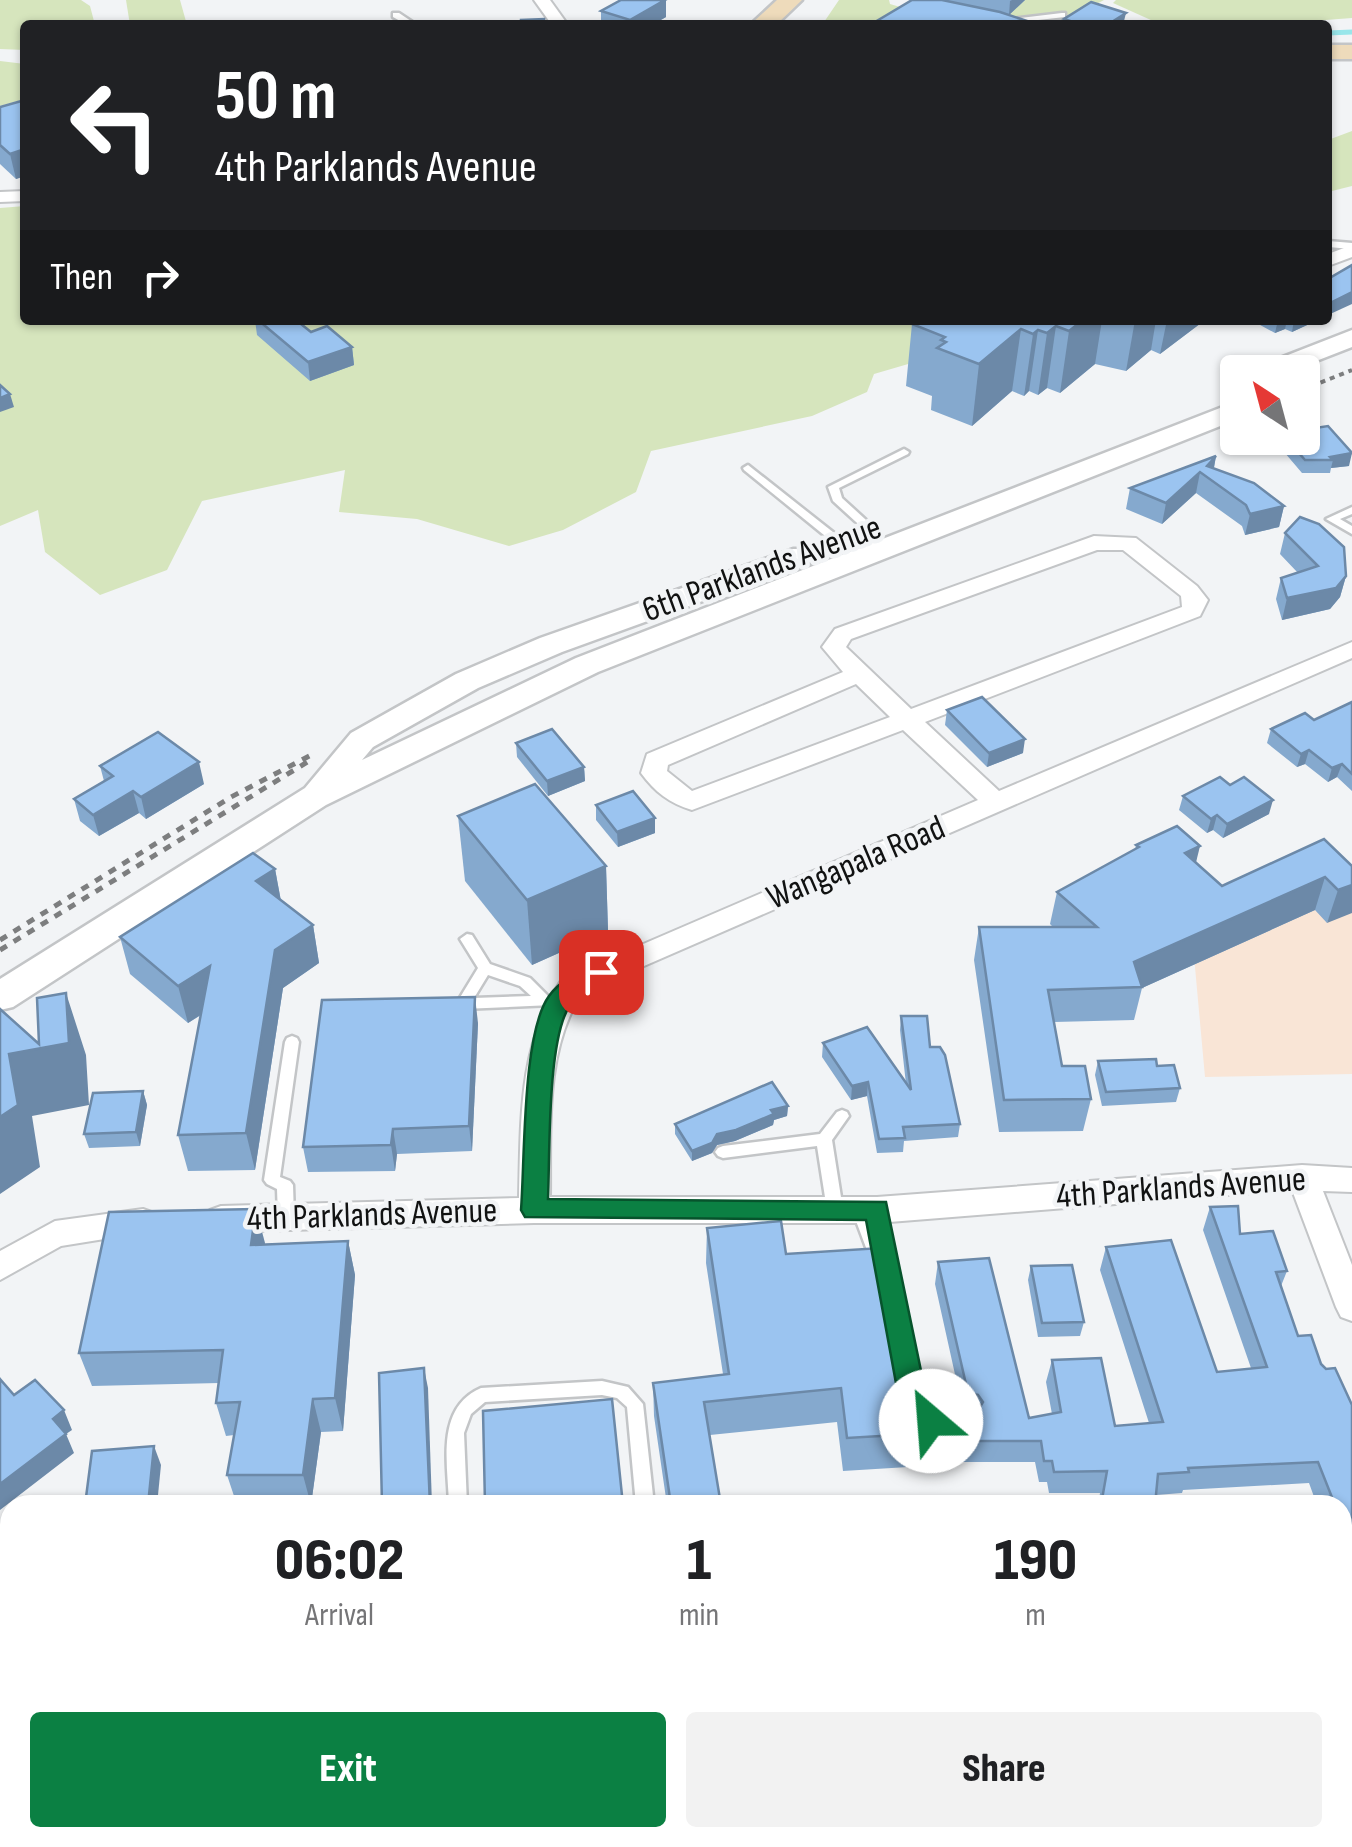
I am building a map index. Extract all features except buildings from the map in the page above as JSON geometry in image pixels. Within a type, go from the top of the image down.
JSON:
[{"type":"main road","points":[[777,20],[799,0]]},
{"type":"street","points":[[1309,355],[1352,338]]},
{"type":"street","points":[[1320,380],[1352,367]]},
{"type":"street","name":"6th Parklands Avenue","points":[[314,797],[362,740],[466,681],[551,645],[871,530],[1220,391]]},
{"type":"street","name":"6th Parklands Avenue","points":[[0,996],[314,797],[587,665],[1220,416]]},
{"type":"street","points":[[860,674],[656,760],[654,773],[674,794],[692,802],[910,720],[1192,611],[1196,600],[1128,544],[1112,540],[1094,543],[843,634],[834,647],[860,674],[910,720],[996,803]]},
{"type":"street","name":"Wangapala Road","points":[[551,1002],[601,972],[1352,649]]},
{"type":"street","points":[[534,1210],[551,1002]]},
{"type":"street","points":[[1302,1177],[1352,1306]]},
{"type":"street","name":"4th Parklands Avenue","points":[[0,1267],[55,1234],[133,1222],[534,1210],[858,1210],[1302,1177],[1352,1180]]},
{"type":"lane","points":[[396,15],[404,20]]},
{"type":"lane","points":[[1036,20],[1062,15]]},
{"type":"lane","points":[[998,19],[1007,20]]},
{"type":"lane","points":[[871,530],[836,500],[833,487],[904,452]]},
{"type":"lane","points":[[748,468],[838,542]]},
{"type":"lane","points":[[1352,510],[1325,521],[1352,531]]},
{"type":"lane","points":[[467,939],[485,968],[524,982],[551,1002]]},
{"type":"lane","points":[[485,968],[462,1004],[551,1002]]},
{"type":"lane","points":[[286,1217],[285,1185],[272,1180],[292,1042]]},
{"type":"lane","points":[[723,1152],[824,1139],[842,1116]]},
{"type":"lane","points":[[824,1139],[880,1264],[916,1431]]},
{"type":"lane","points":[[858,1210],[912,1394],[931,1421],[967,1425]]},
{"type":"lane","points":[[860,1264],[880,1264]]},
{"type":"lane","points":[[458,1495],[455,1433],[464,1409],[480,1396],[602,1388],[622,1392],[635,1404],[644,1495]]},
{"type":"path","points":[[1320,380],[1352,367]]},
{"type":"path","points":[[0,940],[231,797],[327,748],[0,950]]},
{"type":"shaded area","points":[[1352,891],[1352,1074],[1205,1077],[1194,956]]},
{"type":"green space","points":[[0,0],[81,0],[90,6],[94,20],[20,20],[20,50],[0,49]]},
{"type":"green space","points":[[126,0],[180,0],[186,20],[129,20]]},
{"type":"green space","points":[[839,0],[889,0],[890,4],[924,14],[895,20],[825,20]]},
{"type":"green space","points":[[924,0],[1104,0],[1066,20],[1014,20]]},
{"type":"green space","points":[[1352,0],[1352,18],[1151,20],[1113,3]]},
{"type":"green space","points":[[0,61],[20,63],[20,100],[0,106]]},
{"type":"green space","points":[[1352,131],[1352,186],[1332,191],[1332,138]]},
{"type":"green space","points":[[20,206],[20,325],[1013,325],[956,350],[874,374],[867,392],[812,416],[651,451],[636,492],[563,530],[509,546],[417,519],[339,512],[345,470],[202,501],[167,570],[100,595],[45,552],[38,510],[0,526],[0,208]]},
{"type":"waterway","points":[[1332,33],[1352,32]]},
{"type":"route","points":[[601,972],[572,986],[558,1002],[545,1042],[534,1210],[877,1210],[912,1394],[931,1421]]}]
